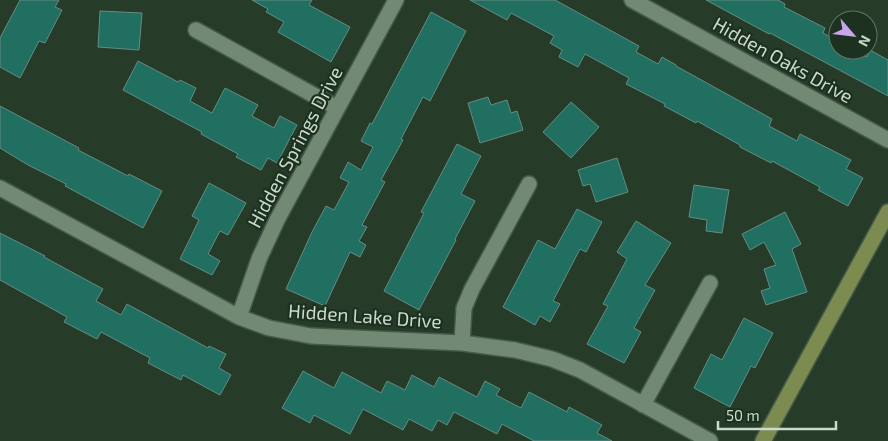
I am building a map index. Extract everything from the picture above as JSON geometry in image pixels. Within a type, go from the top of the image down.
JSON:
[{"type":"main road","points":[[763,441],[888,212]]},
{"type":"street","name":"Hidden Springs Drive","points":[[239,317],[259,259],[277,220],[396,0]]},
{"type":"street","name":"Hidden Oaks Drive","points":[[632,0],[888,140]]},
{"type":"street","points":[[196,30],[337,108]]},
{"type":"street","points":[[462,343],[464,308],[472,289],[529,184]]},
{"type":"street","name":"Hidden Lake Drive","points":[[0,188],[239,317],[268,328],[311,336],[462,343],[515,350],[552,359],[580,370],[710,441]]},
{"type":"street","points":[[644,405],[710,283]]},
{"type":"building","points":[[20,0],[59,0],[55,7],[62,10],[45,43],[39,41],[20,78],[0,67],[0,38]]},
{"type":"building","points":[[252,0],[312,0],[309,5],[350,27],[331,62],[278,32],[284,22],[266,12],[268,9]]},
{"type":"building","points":[[470,0],[555,0],[639,46],[636,52],[658,64],[662,57],[772,119],[769,126],[797,141],[800,134],[851,160],[846,169],[863,178],[848,206],[818,190],[820,187],[772,161],[771,163],[740,147],[740,145],[697,121],[696,123],[664,106],[665,104],[626,84],[629,78],[585,54],[578,67],[559,57],[562,50],[550,43],[554,36],[511,13],[507,20]]},
{"type":"building","points":[[706,0],[778,0],[785,4],[784,7],[825,28],[823,33],[828,36],[828,60],[878,60],[878,54],[888,60],[888,96],[770,33]]},
{"type":"building","points":[[100,11],[142,13],[139,50],[98,47]]},
{"type":"building","points":[[431,12],[466,31],[430,101],[423,97],[401,139],[403,140],[381,180],[385,182],[362,225],[367,227],[359,241],[366,245],[360,257],[350,252],[325,306],[286,289],[326,206],[334,210],[349,182],[340,178],[348,162],[361,170],[373,147],[361,141],[370,123],[372,124]]},
{"type":"building","points":[[138,61],[178,82],[180,80],[196,88],[190,101],[212,113],[225,88],[258,105],[252,116],[274,128],[280,116],[297,125],[277,163],[268,158],[261,170],[236,157],[238,154],[201,134],[202,132],[123,90]]},
{"type":"building","points":[[488,97],[491,105],[507,100],[511,113],[517,111],[523,130],[480,143],[468,103]]},
{"type":"building","points":[[571,102],[599,127],[571,158],[543,132]]},
{"type":"building","points":[[0,106],[79,148],[78,150],[162,191],[143,228],[0,148]]},
{"type":"building","points":[[457,144],[481,156],[461,194],[475,201],[419,310],[384,291],[424,213],[421,212]]},
{"type":"building","points":[[617,158],[628,192],[596,202],[590,184],[583,186],[578,170]]},
{"type":"building","points":[[209,183],[246,203],[228,235],[220,231],[208,254],[220,261],[212,275],[180,259],[199,220],[192,216]]},
{"type":"building","points":[[694,185],[729,190],[722,233],[706,231],[707,220],[689,217]]},
{"type":"building","points":[[577,209],[602,222],[586,252],[580,249],[553,301],[560,304],[550,322],[540,316],[535,325],[503,307],[538,240],[555,249]]},
{"type":"building","points":[[785,212],[801,244],[792,249],[807,292],[766,305],[761,291],[770,288],[764,269],[776,265],[764,242],[750,250],[742,234]]},
{"type":"building","points":[[636,221],[671,243],[645,285],[655,290],[634,328],[641,332],[624,363],[587,344],[608,306],[603,304],[627,259],[617,252]]},
{"type":"building","points":[[0,233],[103,289],[96,301],[121,315],[127,304],[208,348],[209,346],[226,354],[219,368],[231,375],[220,395],[183,375],[181,380],[148,363],[150,358],[101,332],[97,339],[64,322],[67,317],[0,280]]},
{"type":"building","points":[[744,318],[773,333],[755,368],[751,366],[730,407],[694,388],[711,354],[722,360]]},
{"type":"building","points":[[303,371],[334,388],[342,372],[381,393],[387,381],[405,390],[412,375],[434,387],[439,377],[477,397],[485,381],[500,389],[496,395],[521,408],[529,392],[567,412],[569,407],[602,425],[597,433],[612,441],[534,441],[502,424],[497,434],[454,412],[447,425],[438,420],[432,431],[409,419],[403,430],[363,409],[350,434],[314,415],[310,423],[282,408]]}]
